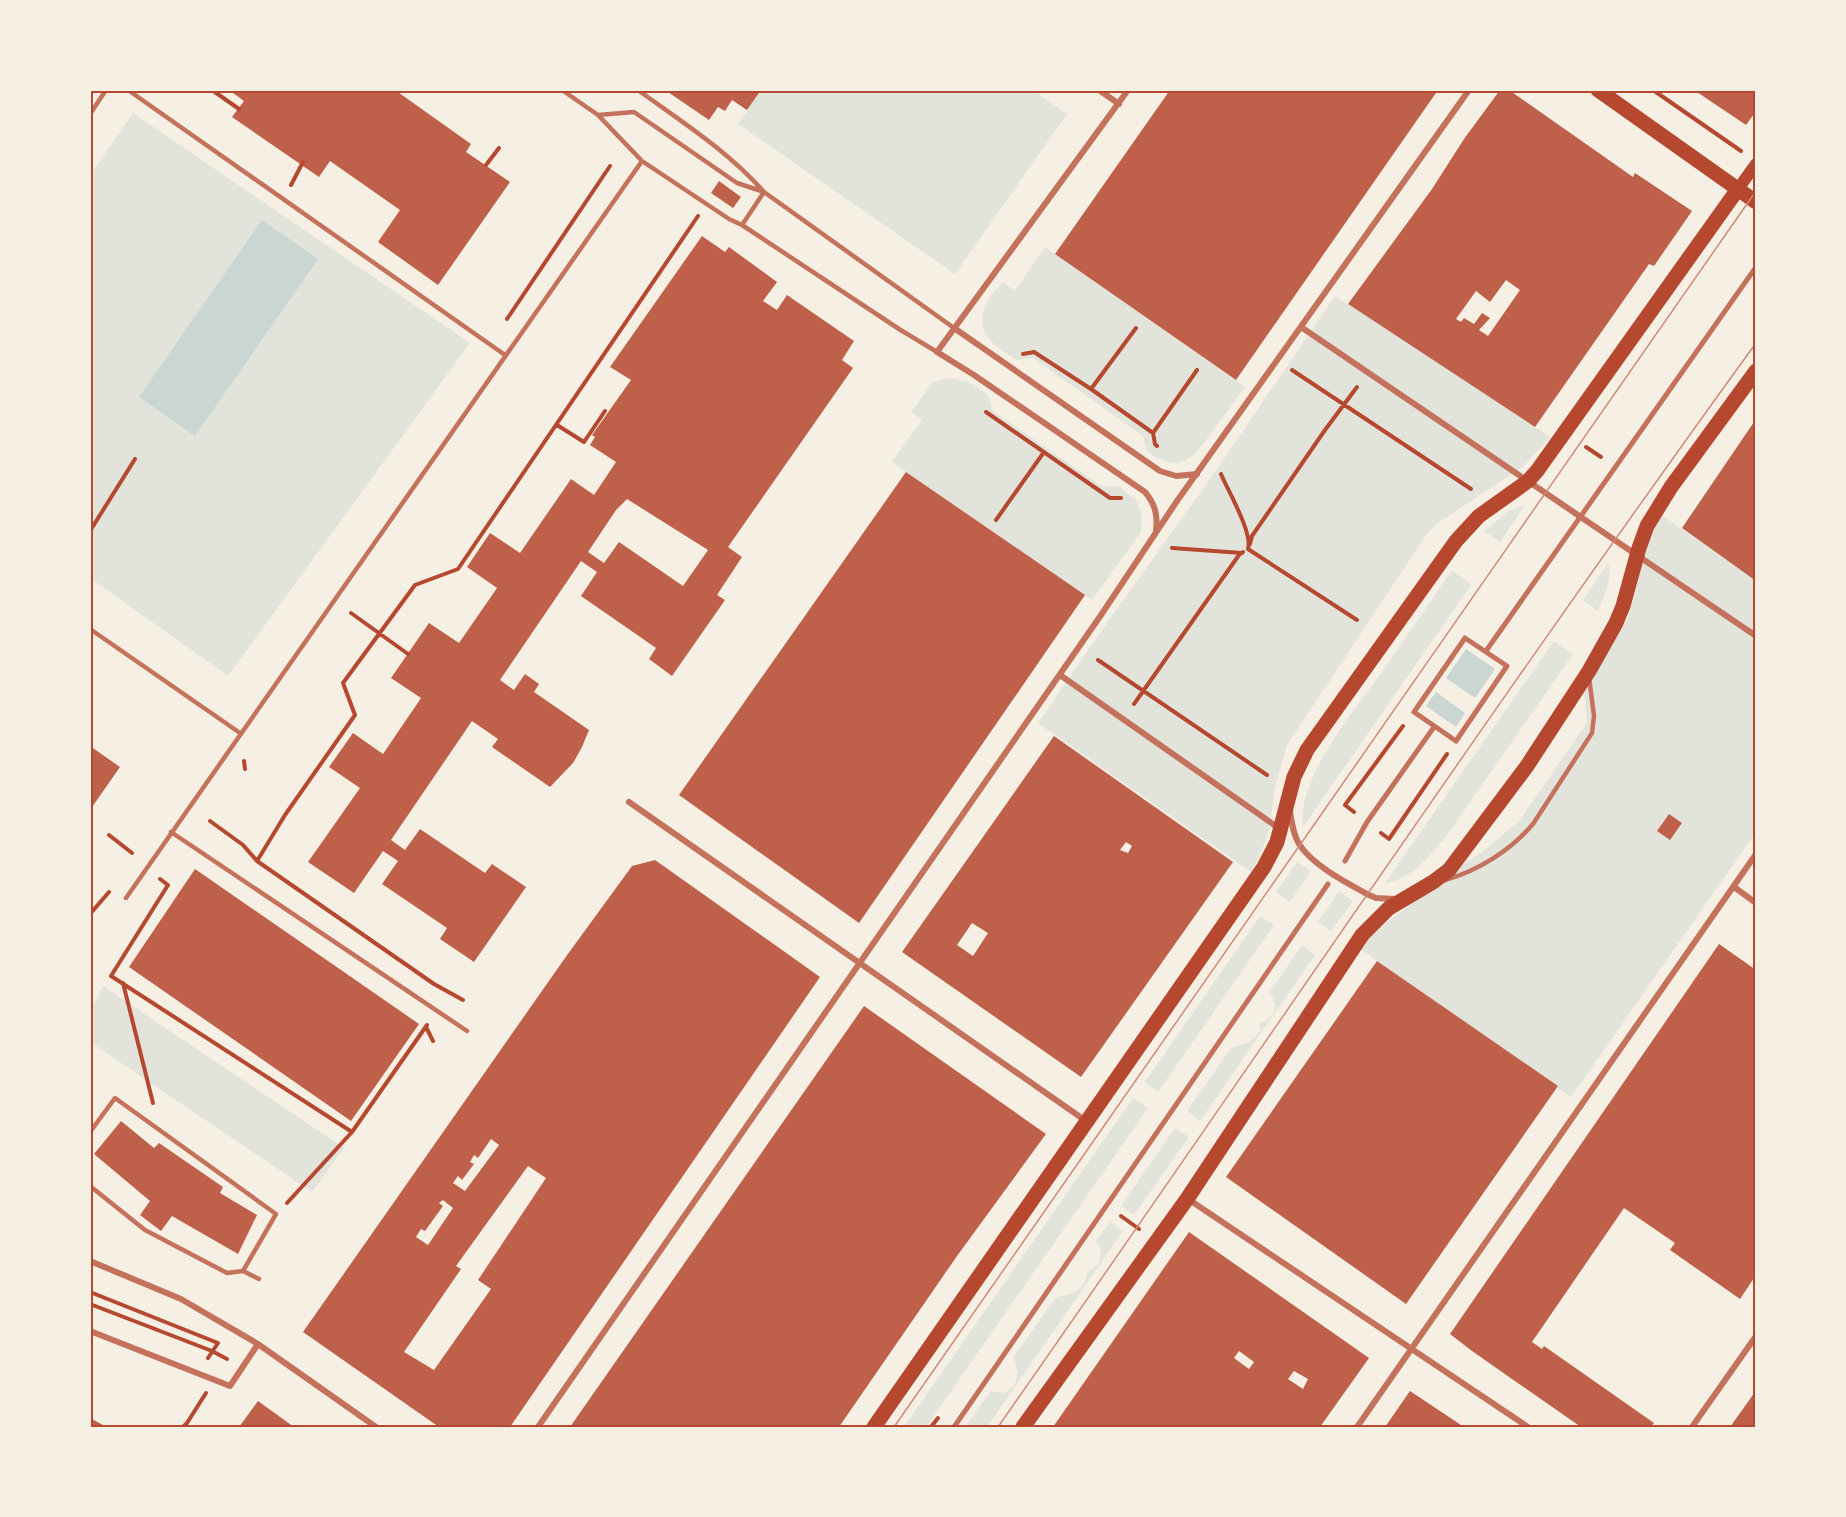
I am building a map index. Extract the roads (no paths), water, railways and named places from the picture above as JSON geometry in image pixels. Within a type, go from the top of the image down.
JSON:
[{"type":"main road","points":[[1598,90],[1756,202]]},
{"type":"main road","points":[[874,1427],[1264,867],[1281,830],[1294,777],[1307,750],[1456,541],[1479,516],[1528,481],[1566,433],[1738,189],[1752,160]]},
{"type":"main road","points":[[1023,1427],[1187,1199],[1356,943],[1378,918],[1402,899],[1433,882],[1455,863],[1527,766],[1589,671],[1620,615],[1647,526],[1671,487],[1756,371]]},
{"type":"street","points":[[1099,90],[1119,104]]},
{"type":"street","points":[[1128,90],[937,352],[1145,492],[1156,512],[1154,536]]},
{"type":"street","points":[[538,1427],[1060,675],[1177,501],[1469,90]]},
{"type":"street","points":[[1486,651],[1756,267]]},
{"type":"street","points":[[1301,327],[1366,374],[1756,636]]},
{"type":"street","points":[[954,328],[1160,471],[1176,476],[1197,474]]},
{"type":"street","points":[[1466,638],[1508,666],[1456,741],[1434,727],[1414,712],[1466,638]]},
{"type":"street","points":[[1060,675],[1281,830]]},
{"type":"street","points":[[1345,861],[1367,822],[1434,727]]},
{"type":"street","points":[[1289,799],[1295,835],[1307,853],[1335,875],[1369,895],[1376,898],[1402,899]]},
{"type":"street","points":[[629,802],[1087,1121]]},
{"type":"street","points":[[1357,1427],[1756,854]]},
{"type":"street","points":[[954,1427],[1328,884]]},
{"type":"street","points":[[1734,886],[1756,903]]},
{"type":"street","points":[[1187,1199],[1528,1427]]},
{"type":"street","points":[[90,1261],[181,1299],[258,1344],[376,1427]]},
{"type":"street","points":[[90,1331],[230,1386],[258,1344]]},
{"type":"street","points":[[1692,1427],[1756,1336]]},
{"type":"lane","points":[[90,114],[106,90]]},
{"type":"lane","points":[[128,90],[505,355]]},
{"type":"lane","points":[[562,90],[598,115],[642,161],[937,352]]},
{"type":"lane","points":[[638,90],[722,151],[764,192],[954,328]]},
{"type":"lane","points":[[598,115],[634,112],[737,183],[764,192]]},
{"type":"lane","points":[[126,898],[642,161]]},
{"type":"lane","points":[[742,225],[764,192]]},
{"type":"lane","points":[[90,628],[240,733]]},
{"type":"lane","points":[[1433,882],[1457,876],[1490,860],[1522,837],[1533,824],[1592,733],[1594,716],[1589,671]]},
{"type":"lane","points":[[171,832],[467,1031]]},
{"type":"lane","points":[[90,1132],[116,1098],[276,1214],[243,1271]]},
{"type":"lane","points":[[90,1186],[146,1230],[226,1273],[243,1271],[259,1279]]},
{"type":"tram line","points":[[894,1427],[1756,191]]},
{"type":"tram line","points":[[998,1427],[1564,612],[1756,343]]}]
